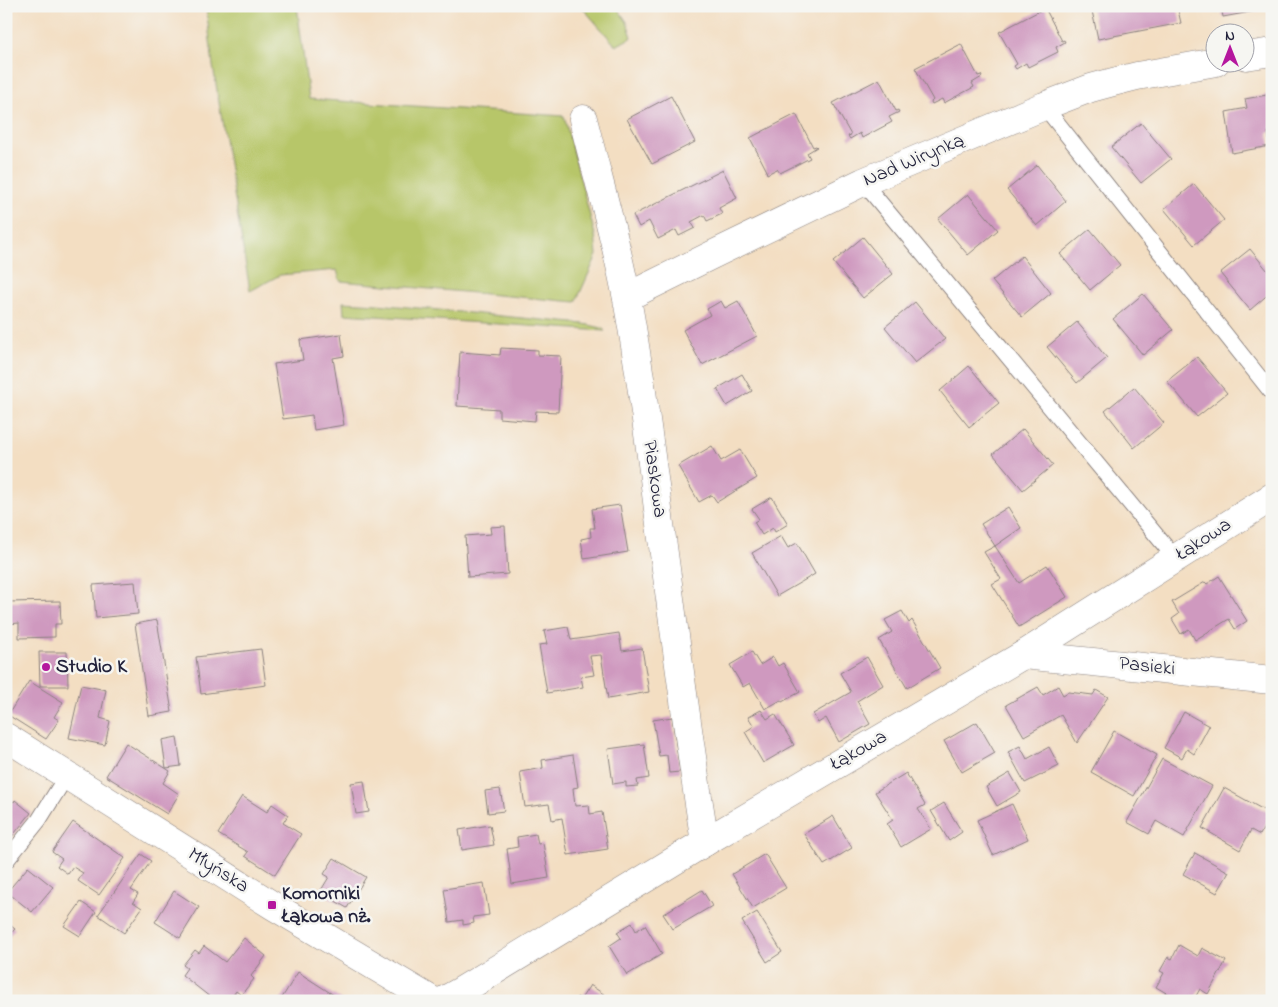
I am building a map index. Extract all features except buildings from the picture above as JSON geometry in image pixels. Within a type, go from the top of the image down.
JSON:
[{"type":"street","points":[[1256,54],[1272,52]]},
{"type":"street","name":"Nad Wirynką","points":[[627,298],[863,182],[1044,106],[1084,90],[1106,84],[1137,76],[1206,64]]},
{"type":"street","name":"Piaskowa","points":[[583,119],[627,298],[647,425],[705,842]]},
{"type":"street","name":"Łąkowa","points":[[443,1001],[705,842],[1023,655],[1272,497]]},
{"type":"street","name":"Pasieki","points":[[1023,655],[1272,680]]},
{"type":"street","name":"Młyńska","points":[[6,737],[272,905],[433,1001]]},
{"type":"lane","points":[[1044,106],[1272,394]]},
{"type":"lane","points":[[863,182],[1176,559]]},
{"type":"lane","points":[[6,861],[39,820],[66,775]]},
{"type":"green space","points":[[206,6],[297,6],[309,99],[564,116],[595,235],[597,255],[576,302],[340,281],[337,270],[280,275],[250,291],[213,66]]},
{"type":"green space","points":[[581,6],[616,6],[627,22],[632,37],[616,46]]},
{"type":"green space","points":[[343,302],[584,324],[602,328],[605,331],[344,314]]},
{"type":"place","name":"Studio K","points":[[46,667]]},
{"type":"place","name":"Komorniki Łąkowa nż.","points":[[272,905]]}]
